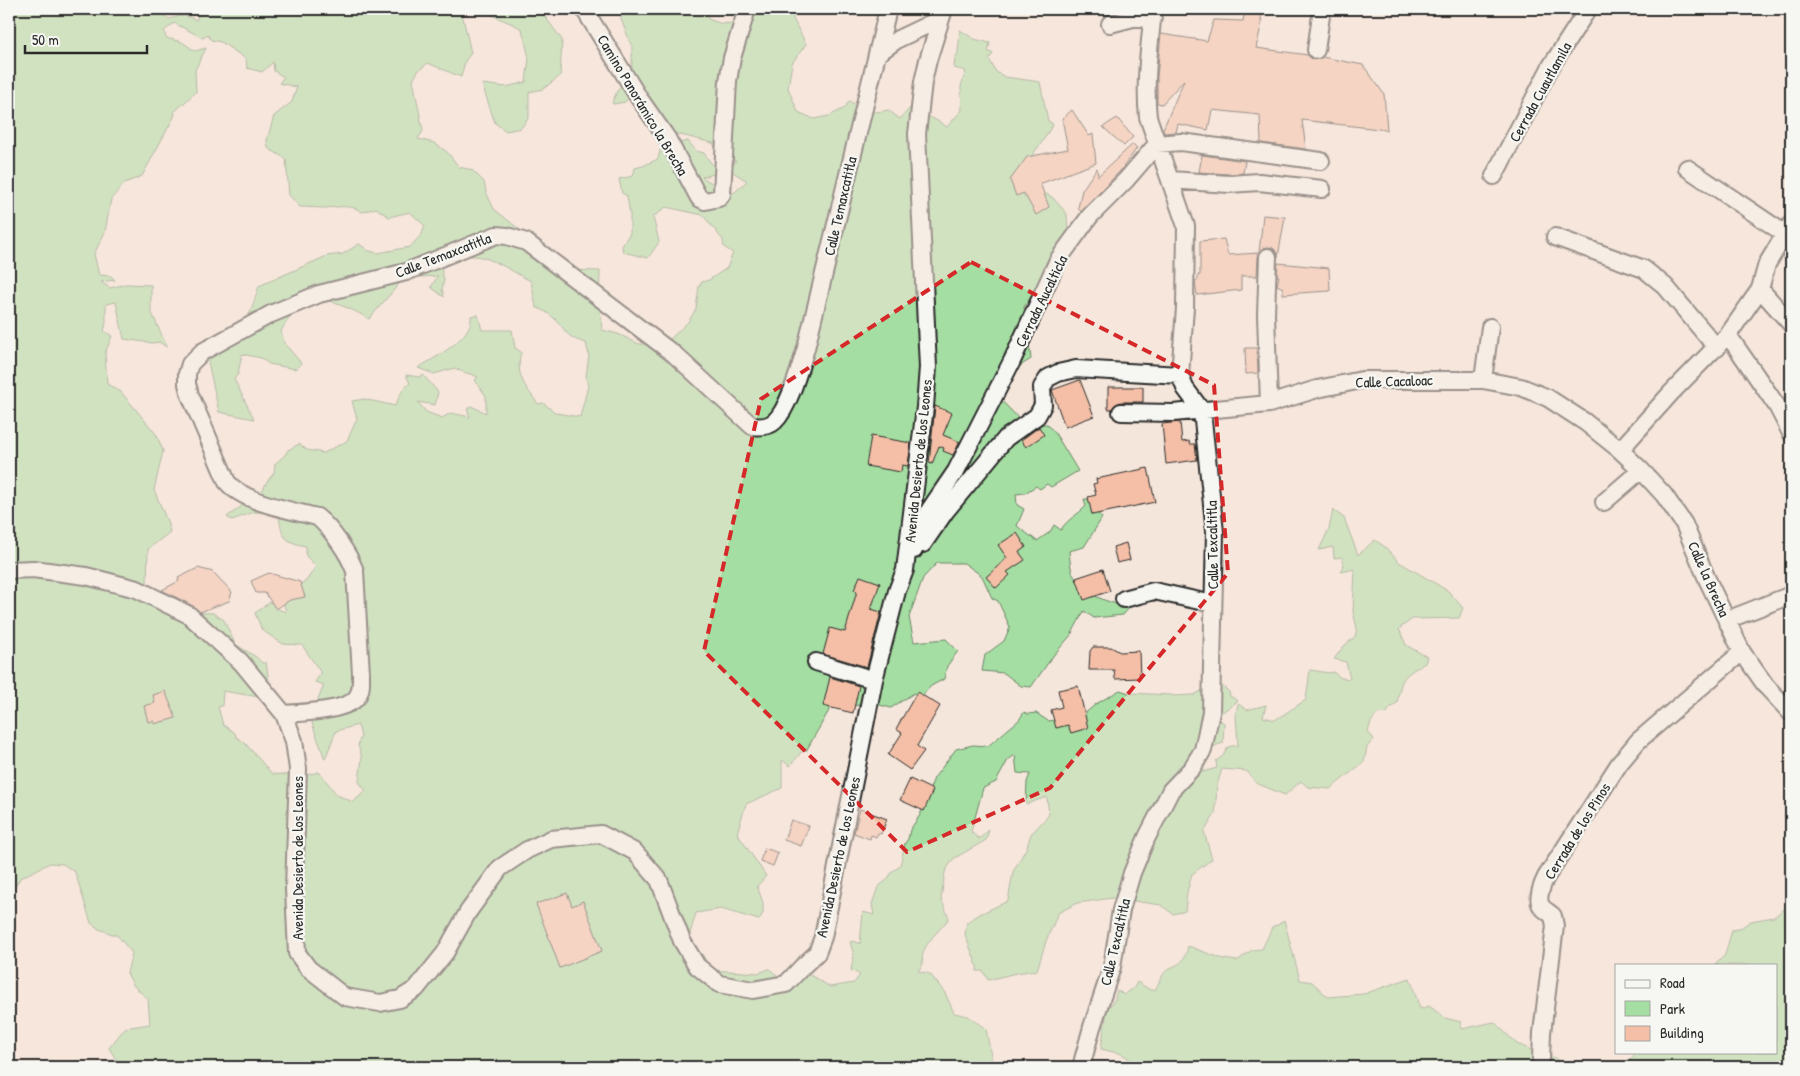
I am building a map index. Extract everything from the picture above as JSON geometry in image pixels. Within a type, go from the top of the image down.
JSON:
[{"type":"street","name":"Camino Panorámico la Brecha","points":[[584,9],[639,98],[667,138],[699,198],[705,200],[719,198],[722,194],[728,81],[732,58],[748,9]]},
{"type":"street","name":"Calle Temaxcatitla","points":[[284,714],[331,709],[347,704],[357,698],[361,674],[355,571],[352,562],[323,522],[317,517],[250,498],[232,488],[227,482],[190,395],[187,374],[190,364],[202,352],[271,314],[319,294],[406,272],[496,235],[526,242],[675,355],[752,426],[762,427],[775,421],[787,402],[806,348],[888,9]]},
{"type":"street","points":[[1316,50],[1322,9]]},
{"type":"street","name":"Cerrada Cuautlamila","points":[[1494,176],[1551,66],[1588,9]]},
{"type":"street","points":[[1110,24],[1153,13],[1146,104],[1148,118],[1186,226],[1185,308],[1180,375],[1185,388],[1202,411]]},
{"type":"street","points":[[877,54],[898,39],[942,14]]},
{"type":"street","name":"Avenida Desierto de los Leones","points":[[9,570],[33,569],[94,578],[137,589],[189,615],[241,662],[284,714],[294,741],[298,769],[294,889],[297,953],[308,968],[345,997],[380,1003],[400,999],[416,989],[433,971],[468,912],[500,868],[526,850],[551,839],[601,834],[635,852],[659,880],[682,941],[697,966],[719,984],[753,990],[786,984],[817,954],[823,937],[874,680],[897,591],[905,570],[926,407],[928,367],[917,134],[923,82],[942,14]]},
{"type":"street","points":[[1157,144],[1181,142],[1321,161]]},
{"type":"street","name":"Cerrada Aucalticla","points":[[905,570],[930,510],[956,471],[1012,360],[1058,260],[1090,216],[1126,180],[1157,144]]},
{"type":"street","points":[[1620,450],[1671,393],[1728,335],[1760,289],[1767,264],[1788,229],[1687,168]]},
{"type":"street","points":[[1170,180],[1229,184],[1259,182],[1322,189]]},
{"type":"street","points":[[1555,237],[1644,269],[1665,286],[1717,348]]},
{"type":"street","points":[[1268,257],[1266,314],[1269,404]]},
{"type":"street","points":[[1760,289],[1791,324]]},
{"type":"street","points":[[1483,380],[1490,327]]},
{"type":"street","points":[[1728,335],[1777,406],[1791,433]]},
{"type":"street","points":[[905,570],[945,512],[1006,438],[1037,416],[1043,405],[1042,387],[1048,378],[1058,373],[1076,369],[1180,375]]},
{"type":"street","name":"Calle Cacaloac","points":[[1121,412],[1173,413],[1269,404],[1317,389],[1362,380],[1483,380],[1521,387],[1548,398],[1585,422],[1620,450]]},
{"type":"street","name":"Calle Texcaltitla","points":[[1081,1067],[1112,967],[1121,910],[1132,873],[1147,837],[1171,790],[1192,768],[1202,750],[1211,712],[1215,532],[1202,411]]},
{"type":"street","name":"Calle la Brecha","points":[[1620,450],[1664,495],[1684,524],[1707,579],[1742,652],[1766,686],[1791,713]]},
{"type":"street","points":[[1604,502],[1641,470]]},
{"type":"street","points":[[1124,600],[1154,591],[1213,604]]},
{"type":"street","points":[[1727,620],[1791,595]]},
{"type":"street","name":"Cerrada de los Pinos","points":[[1541,1059],[1542,1033],[1555,926],[1553,916],[1541,905],[1540,890],[1546,877],[1619,764],[1638,741],[1742,652]]},
{"type":"street","points":[[816,662],[874,680]]},
{"type":"highlighted area","points":[[971,262],[1214,385],[1228,573],[1050,788],[907,852],[704,651],[761,399]]},
{"type":"green space","points":[[9,9],[137,9],[139,17],[148,10],[154,9],[169,19],[184,15],[196,20],[201,11],[215,9],[461,9],[471,53],[465,61],[461,77],[428,63],[418,71],[413,80],[423,131],[418,139],[434,143],[447,152],[459,167],[472,170],[484,182],[486,192],[494,209],[525,234],[563,270],[600,271],[599,300],[602,330],[618,334],[639,344],[667,342],[688,322],[696,309],[699,286],[702,282],[709,280],[727,268],[733,253],[724,247],[723,240],[703,215],[666,207],[653,217],[659,242],[648,258],[623,252],[622,246],[630,233],[630,214],[627,196],[622,193],[619,179],[633,176],[635,168],[658,159],[661,147],[667,157],[672,160],[675,144],[688,141],[696,151],[704,153],[718,173],[702,177],[723,190],[734,193],[747,181],[730,170],[736,161],[719,154],[713,143],[673,133],[653,108],[645,90],[639,88],[625,102],[612,103],[617,91],[632,74],[632,47],[621,19],[621,9],[707,9],[708,19],[722,24],[732,23],[749,9],[793,9],[793,19],[806,44],[792,63],[788,88],[798,112],[814,119],[829,116],[845,108],[849,101],[872,112],[888,110],[900,119],[912,106],[947,127],[962,110],[961,86],[966,71],[954,68],[955,58],[958,53],[960,30],[974,39],[990,43],[988,51],[993,54],[989,59],[996,72],[1005,77],[1040,82],[1048,121],[1053,124],[1018,174],[1029,189],[1024,197],[1044,193],[1052,197],[1067,214],[1069,255],[1024,307],[1031,359],[1009,373],[998,397],[1024,424],[1047,424],[1055,433],[1078,471],[1051,487],[1047,484],[1040,489],[1036,486],[1025,493],[1016,494],[1017,505],[1024,509],[1017,526],[1037,541],[1050,532],[1054,525],[1061,530],[1066,523],[1086,506],[1084,499],[1096,500],[1093,508],[1102,518],[1084,547],[1069,551],[1072,572],[1077,581],[1089,593],[1130,607],[1123,615],[1094,618],[1084,611],[1071,635],[1031,687],[1021,686],[1004,673],[982,671],[985,655],[1004,641],[1010,627],[998,601],[992,598],[982,576],[964,563],[937,563],[923,578],[909,617],[914,642],[946,639],[958,651],[947,666],[944,679],[931,686],[920,698],[914,693],[891,708],[872,703],[831,707],[806,751],[801,752],[790,766],[782,760],[782,788],[746,804],[737,833],[766,876],[757,886],[763,903],[763,913],[759,920],[721,909],[696,913],[686,947],[699,959],[702,954],[711,970],[759,973],[769,969],[778,976],[810,975],[830,987],[854,983],[860,975],[851,970],[854,955],[850,942],[854,941],[860,944],[863,912],[874,915],[872,904],[878,887],[900,866],[910,830],[920,815],[934,778],[956,749],[973,745],[988,746],[1019,720],[1024,712],[1028,714],[1036,713],[1048,721],[1082,716],[1096,704],[1120,690],[1129,693],[1174,696],[1194,695],[1218,682],[1229,692],[1230,696],[1238,701],[1215,717],[1224,723],[1223,743],[1209,748],[1202,753],[1206,761],[1203,772],[1217,768],[1216,761],[1223,756],[1228,747],[1238,745],[1236,715],[1238,704],[1247,710],[1266,705],[1263,717],[1275,720],[1306,700],[1310,670],[1333,672],[1341,678],[1350,679],[1346,662],[1334,659],[1344,646],[1355,637],[1357,628],[1353,612],[1355,569],[1341,572],[1344,563],[1342,557],[1334,558],[1333,547],[1319,550],[1329,529],[1333,510],[1344,518],[1358,555],[1375,540],[1385,547],[1399,562],[1448,591],[1463,608],[1459,618],[1412,619],[1399,629],[1406,645],[1427,657],[1425,663],[1404,679],[1397,703],[1387,713],[1377,714],[1371,722],[1368,732],[1374,739],[1367,747],[1364,762],[1330,789],[1308,787],[1301,781],[1285,795],[1256,783],[1247,771],[1222,769],[1217,785],[1215,814],[1204,832],[1212,859],[1192,874],[1187,892],[1185,911],[1173,914],[1161,905],[1112,898],[1077,903],[1058,913],[1046,941],[1037,970],[988,980],[983,971],[977,971],[977,965],[965,935],[967,922],[1008,901],[1013,872],[1027,847],[1031,834],[1049,815],[1047,797],[1026,804],[1027,782],[1030,774],[1017,773],[1015,755],[1008,760],[996,782],[983,788],[971,832],[979,839],[989,830],[986,840],[953,859],[945,872],[941,899],[949,918],[927,945],[922,958],[923,964],[918,971],[930,974],[945,993],[954,1013],[968,1016],[986,1029],[993,1067],[117,1067],[117,1061],[109,1048],[125,1028],[150,1024],[148,999],[134,986],[127,973],[132,953],[118,936],[99,929],[91,923],[75,872],[63,864],[50,863],[20,878],[9,897]],"holes":[[[174,23],[203,38],[208,35],[211,40],[221,42],[246,59],[247,68],[262,72],[273,62],[274,71],[284,77],[279,83],[297,87],[292,102],[274,116],[267,140],[268,148],[286,159],[289,195],[300,207],[349,207],[362,212],[376,208],[389,217],[410,212],[425,226],[422,234],[410,247],[378,253],[369,251],[359,244],[343,254],[327,256],[259,286],[251,311],[245,320],[239,321],[205,348],[219,412],[254,419],[234,379],[238,374],[242,354],[261,358],[269,364],[296,369],[301,363],[284,343],[281,331],[300,300],[324,299],[353,310],[369,319],[404,278],[438,276],[431,287],[444,297],[442,289],[444,280],[440,264],[467,256],[478,256],[494,261],[531,281],[536,307],[552,316],[570,336],[586,343],[589,355],[586,377],[588,386],[580,417],[556,413],[543,403],[538,404],[525,386],[519,368],[521,352],[515,348],[512,330],[482,330],[478,315],[471,316],[470,324],[460,339],[443,353],[418,368],[434,374],[455,368],[478,377],[475,380],[486,396],[486,413],[471,406],[467,409],[470,417],[451,413],[442,418],[426,412],[418,402],[435,405],[438,392],[423,375],[419,377],[406,375],[410,383],[402,392],[395,406],[364,399],[352,401],[357,419],[347,441],[324,453],[307,450],[299,444],[288,450],[275,464],[274,473],[263,490],[227,517],[232,520],[254,512],[279,513],[282,532],[288,540],[306,546],[306,556],[316,566],[307,580],[282,596],[286,612],[270,602],[255,613],[262,630],[283,644],[302,645],[321,673],[315,682],[324,685],[316,705],[310,713],[325,759],[336,731],[358,725],[361,736],[358,745],[362,758],[359,782],[366,791],[353,802],[337,795],[319,772],[298,777],[272,774],[245,743],[223,725],[218,707],[222,706],[223,691],[259,697],[269,681],[266,663],[262,663],[235,644],[224,620],[213,613],[181,612],[147,584],[148,549],[170,532],[154,490],[163,451],[156,434],[121,392],[107,384],[105,353],[112,336],[104,331],[106,304],[116,302],[124,339],[152,343],[159,342],[167,347],[151,311],[151,285],[126,284],[110,288],[101,282],[115,280],[111,276],[99,275],[94,254],[105,232],[111,199],[125,183],[142,176],[175,115],[174,112],[196,92],[195,70],[206,48],[195,51],[182,42],[166,38],[164,31]]]},
{"type":"green space","points":[[486,9],[542,9],[541,11],[562,40],[560,76],[543,89],[529,92],[529,117],[521,128],[506,131],[495,123],[482,84],[506,87],[526,82],[529,58],[522,29],[490,14],[485,11]]},
{"type":"green space","points":[[1791,906],[1791,1067],[1625,1067],[1635,1054],[1778,1054],[1778,964],[1716,964],[1725,955],[1732,930],[1739,929],[1751,921],[1774,917]]},
{"type":"green space","points":[[1284,920],[1300,980],[1312,982],[1328,997],[1364,994],[1410,978],[1420,1009],[1429,1006],[1445,1018],[1461,1022],[1462,1029],[1494,1022],[1517,1044],[1552,1056],[1567,1067],[1141,1067],[1122,1054],[1101,1049],[1107,1010],[1115,999],[1117,990],[1124,995],[1134,988],[1137,982],[1150,990],[1155,990],[1166,971],[1183,960],[1188,946],[1223,959],[1237,961],[1252,950],[1262,949],[1273,926],[1278,925]]},
{"type":"building","points":[[1245,9],[1262,9],[1262,22],[1256,48],[1308,55],[1314,60],[1322,57],[1363,65],[1384,94],[1387,130],[1302,120],[1306,149],[1261,143],[1260,115],[1212,110],[1208,130],[1178,124],[1176,132],[1164,133],[1163,129],[1184,80],[1162,104],[1157,103],[1157,77],[1161,34],[1207,41],[1214,20],[1243,21]]},
{"type":"building","points":[[1072,110],[1089,136],[1093,134],[1096,163],[1040,183],[1049,207],[1036,215],[1024,193],[1016,196],[1010,180],[1027,157],[1068,149],[1062,119]]},
{"type":"building","points":[[1117,118],[1133,137],[1124,146],[1103,127]]},
{"type":"building","points":[[1133,144],[1137,148],[1121,170],[1081,212],[1078,208],[1082,190],[1097,168],[1098,176]]},
{"type":"building","points":[[1202,155],[1245,161],[1243,173],[1199,172]]},
{"type":"building","points":[[1263,215],[1285,217],[1278,257],[1277,252],[1273,248],[1263,248],[1258,256],[1257,276],[1241,276],[1241,290],[1197,295],[1195,281],[1198,280],[1198,275],[1200,275],[1200,241],[1224,239],[1228,255],[1259,253]]},
{"type":"building","points":[[1278,263],[1329,268],[1330,291],[1283,294],[1283,288],[1277,285],[1279,276],[1277,276]]},
{"type":"building","points":[[1245,348],[1257,348],[1258,373],[1246,374]]},
{"type":"building","points":[[1080,380],[1094,416],[1065,427],[1052,390]]},
{"type":"building","points":[[1108,387],[1143,387],[1143,402],[1121,402],[1112,409],[1108,409]]},
{"type":"building","points":[[935,406],[952,413],[943,435],[960,442],[953,455],[943,451],[944,448],[939,446],[932,464],[929,463]]},
{"type":"building","points":[[1180,422],[1182,442],[1189,441],[1190,444],[1195,444],[1197,460],[1166,464],[1162,424]]},
{"type":"building","points":[[1039,427],[1044,435],[1026,447],[1021,440]]},
{"type":"building","points":[[871,436],[911,443],[908,466],[902,465],[901,472],[866,466]]},
{"type":"building","points":[[1148,468],[1155,502],[1092,515],[1088,497],[1096,495],[1093,484],[1097,483],[1096,479]]},
{"type":"building","points":[[1017,533],[1026,547],[1019,552],[1025,560],[1007,572],[1010,575],[996,588],[986,577],[1007,558],[998,545]]},
{"type":"building","points":[[1126,543],[1130,560],[1117,563],[1113,547]]},
{"type":"building","points":[[198,568],[213,572],[232,592],[229,601],[200,612],[193,606],[162,590],[179,581],[178,578]]},
{"type":"building","points":[[1103,569],[1110,591],[1084,600],[1076,578]]},
{"type":"building","points":[[269,573],[300,582],[305,597],[290,600],[276,609],[265,593],[256,593],[251,581]]},
{"type":"building","points":[[860,576],[880,583],[871,609],[881,612],[867,667],[823,654],[830,628],[845,632],[857,591],[854,590]]},
{"type":"building","points":[[1093,647],[1111,647],[1120,652],[1139,651],[1140,678],[1115,679],[1114,670],[1089,670],[1090,651]]},
{"type":"building","points":[[830,677],[859,686],[853,713],[823,706]]},
{"type":"building","points":[[1078,686],[1088,728],[1071,733],[1068,725],[1056,728],[1051,710],[1062,707],[1058,690]]},
{"type":"building","points":[[165,691],[176,718],[154,724],[154,721],[148,722],[144,706],[155,703],[153,695]]},
{"type":"building","points":[[917,692],[940,706],[917,746],[924,751],[910,770],[888,755],[902,733],[896,729]]},
{"type":"building","points":[[910,779],[933,790],[924,811],[900,800]]},
{"type":"building","points":[[860,809],[887,819],[881,834],[878,833],[876,837],[871,835],[870,839],[854,833]]},
{"type":"building","points":[[791,820],[809,826],[801,846],[784,840]]},
{"type":"building","points":[[765,848],[778,853],[773,866],[760,861]]},
{"type":"building","points":[[567,893],[572,906],[583,901],[602,951],[560,968],[536,904]]}]
